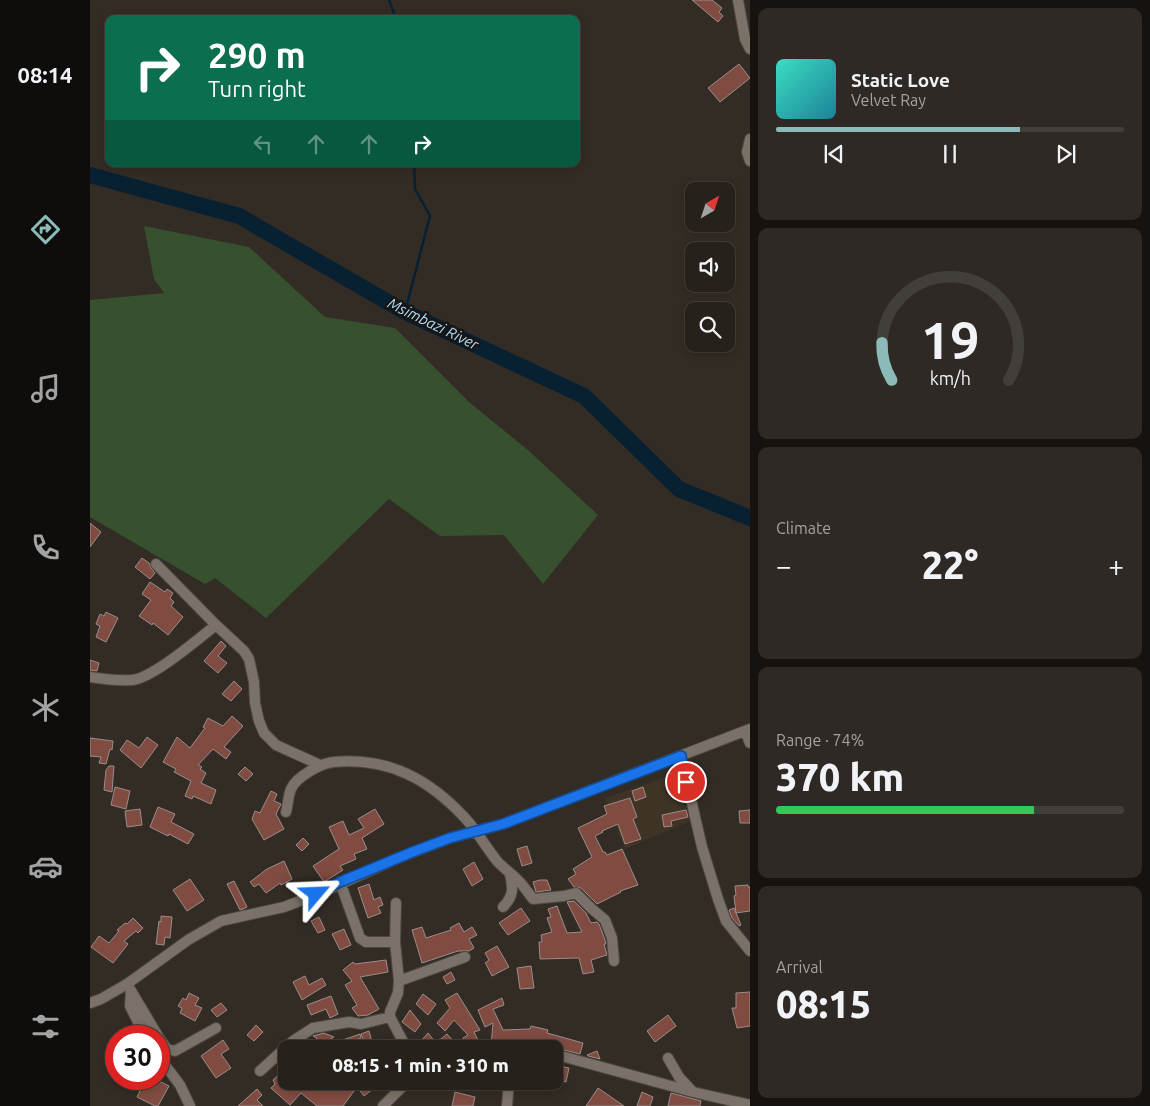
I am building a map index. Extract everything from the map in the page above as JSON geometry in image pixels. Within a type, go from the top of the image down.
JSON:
[{"type":"street","points":[[738,0],[745,39],[750,49]]},
{"type":"street","points":[[750,139],[747,152],[750,161]]},
{"type":"street","points":[[156,564],[244,651],[248,658],[254,682],[255,703],[264,733],[276,745],[320,766]]},
{"type":"street","points":[[90,677],[133,680],[144,676],[175,657],[216,625]]},
{"type":"street","points":[[90,1003],[129,988],[188,940],[221,921],[284,907],[406,854],[450,838],[503,824],[748,730],[750,743]]},
{"type":"street","points":[[681,756],[702,847],[718,900],[726,921],[750,951]]},
{"type":"street","points":[[286,812],[291,789],[297,781],[320,766],[330,762],[351,760],[373,762],[403,771],[440,794],[466,818],[502,867],[525,887],[533,899],[576,893],[605,920],[612,938],[614,961]]},
{"type":"street","points":[[503,907],[510,900],[512,894],[513,885],[510,874]]},
{"type":"street","points":[[340,882],[360,938],[366,942],[395,942]]},
{"type":"street","points":[[396,903],[395,942],[400,981],[390,1017],[402,1040]]},
{"type":"street","points":[[400,981],[465,957]]},
{"type":"street","points":[[129,988],[130,1006],[140,1025]]},
{"type":"street","points":[[129,988],[151,1025]]},
{"type":"street","points":[[260,1071],[293,1041],[313,1028],[349,1022],[361,1024],[390,1017]]},
{"type":"street","points":[[170,1050],[175,1051],[216,1028]]},
{"type":"street","points":[[563,1056],[693,1092],[750,1105]]},
{"type":"street","points":[[668,1058],[679,1077],[693,1092]]},
{"type":"street","points":[[170,1072],[180,1085],[190,1106]]},
{"type":"street","points":[[383,1106],[399,1090]]},
{"type":"street","points":[[507,1106],[508,1090]]},
{"type":"shaded area","points":[[672,775],[691,821],[625,849],[605,798]]},
{"type":"green space","points":[[144,226],[249,247],[325,317],[395,328],[469,402],[529,451],[598,515],[543,584],[504,535],[440,536],[389,499],[266,618],[215,578],[205,584],[90,517],[90,300],[164,293],[154,279]]},
{"type":"building","points":[[692,0],[712,0],[722,8],[719,12],[723,16],[718,22]]},
{"type":"building","points":[[739,64],[750,78],[720,102],[708,88]]},
{"type":"building","points":[[90,523],[101,532],[90,547]]},
{"type":"building","points":[[142,558],[149,563],[155,573],[150,579],[135,567]]},
{"type":"building","points":[[150,582],[165,592],[167,589],[173,593],[170,598],[174,602],[171,606],[183,617],[168,635],[153,623],[152,625],[139,616],[151,600],[142,594]]},
{"type":"building","points":[[106,612],[118,618],[106,642],[96,637],[100,626],[96,624],[100,614],[104,616]]},
{"type":"building","points":[[221,641],[226,646],[218,656],[227,663],[218,673],[204,661]]},
{"type":"building","points":[[90,660],[99,663],[97,671],[90,670]]},
{"type":"building","points":[[234,681],[242,689],[231,701],[222,694]]},
{"type":"building","points":[[232,716],[243,726],[224,747],[231,752],[226,759],[213,749],[198,765],[206,773],[201,783],[216,790],[211,804],[193,796],[192,799],[185,796],[191,781],[174,772],[176,769],[163,762],[177,737],[190,748],[205,728],[203,727],[208,718],[223,726]]},
{"type":"building","points":[[147,737],[158,745],[141,768],[120,750],[127,740],[139,748]]},
{"type":"building","points":[[90,738],[113,741],[112,750],[110,749],[106,764],[99,763],[101,757],[90,756]]},
{"type":"building","points":[[109,766],[114,766],[112,792],[104,790],[106,770]]},
{"type":"building","points":[[245,767],[253,774],[246,781],[238,774]]},
{"type":"building","points":[[115,787],[130,791],[126,809],[111,805]]},
{"type":"building","points":[[643,787],[646,797],[635,801],[632,791]]},
{"type":"building","points":[[271,791],[277,794],[274,801],[281,804],[276,814],[284,829],[264,840],[252,819],[255,811],[260,813]]},
{"type":"building","points":[[630,798],[637,817],[633,819],[641,839],[625,844],[618,824],[595,836],[603,852],[607,855],[622,849],[638,885],[620,891],[597,904],[581,888],[574,887],[568,879],[576,874],[573,869],[592,857],[578,828],[607,814],[604,806]]},
{"type":"building","points":[[158,807],[175,814],[171,822],[194,834],[188,844],[150,827]]},
{"type":"building","points":[[140,809],[142,825],[127,827],[125,811]]},
{"type":"building","points":[[375,809],[384,824],[362,838],[367,849],[354,854],[356,859],[340,866],[343,870],[324,882],[313,866],[339,849],[329,827],[343,821],[349,835],[364,828],[358,819]]},
{"type":"building","points":[[686,810],[688,817],[671,821],[672,826],[664,827],[662,815]]},
{"type":"building","points":[[750,810],[750,823],[740,823],[739,811]]},
{"type":"building","points":[[303,838],[309,844],[302,851],[296,845]]},
{"type":"building","points":[[527,846],[532,863],[522,866],[517,849]]},
{"type":"building","points":[[284,861],[292,879],[281,885],[280,883],[266,893],[259,884],[254,887],[250,882],[267,869]]},
{"type":"building","points":[[474,862],[483,879],[472,886],[463,869]]},
{"type":"building","points":[[190,879],[204,900],[187,911],[173,890]]},
{"type":"building","points":[[547,880],[551,890],[536,892],[533,882]]},
{"type":"building","points":[[234,881],[247,907],[240,910],[227,884]]},
{"type":"building","points":[[369,884],[374,900],[380,897],[383,905],[378,907],[381,913],[368,918],[358,888]]},
{"type":"building","points":[[748,885],[750,887],[750,911],[736,913],[735,886]]},
{"type":"building","points":[[574,901],[586,913],[591,923],[597,922],[599,924],[605,940],[606,944],[604,944],[607,955],[591,960],[594,972],[583,974],[579,958],[540,959],[539,942],[542,942],[541,935],[552,932],[547,918],[551,917],[548,909],[557,906],[567,933],[582,932],[567,902]]},
{"type":"building","points":[[521,908],[530,921],[508,935],[499,923]]},
{"type":"building","points":[[734,908],[741,925],[739,926],[732,918],[729,910]]},
{"type":"building","points":[[161,916],[172,917],[170,938],[165,937],[164,945],[156,944]]},
{"type":"building","points":[[319,917],[325,930],[318,933],[311,921]]},
{"type":"building","points":[[133,918],[143,928],[124,941],[128,944],[113,963],[91,947],[99,936],[109,943],[119,931],[117,930]]},
{"type":"building","points":[[459,923],[464,932],[472,927],[477,935],[469,939],[474,948],[469,951],[458,951],[422,963],[412,930],[422,927],[426,938],[451,930],[450,928]]},
{"type":"building","points":[[344,929],[351,945],[340,950],[332,934]]},
{"type":"building","points":[[497,946],[509,967],[492,976],[485,963],[489,960],[485,953]]},
{"type":"building","points":[[386,960],[388,972],[360,977],[379,1009],[368,1015],[358,1016],[352,1008],[357,1005],[345,985],[352,981],[343,970],[353,962],[355,964]]},
{"type":"building","points":[[531,966],[534,988],[520,989],[517,968]]},
{"type":"building","points":[[451,972],[455,980],[447,984],[443,977]]},
{"type":"building","points":[[305,976],[309,985],[322,978],[326,985],[302,1000],[293,982]]},
{"type":"building","points":[[750,992],[750,1026],[737,1028],[732,1008],[736,1008],[736,993]]},
{"type":"building","points":[[189,993],[199,998],[195,1005],[202,1008],[195,1021],[180,1013],[182,1008],[178,1006],[183,998],[186,1000]]},
{"type":"building","points":[[457,993],[480,1030],[474,1032],[478,1040],[464,1040],[463,1038],[468,1035],[454,1020],[445,1031],[437,1023],[450,1008],[445,1000]]},
{"type":"building","points":[[423,994],[436,1004],[428,1015],[416,1004]]},
{"type":"building","points":[[331,996],[338,1014],[330,1018],[326,1009],[311,1015],[307,1005]]},
{"type":"building","points":[[502,998],[504,1005],[493,1009],[503,1030],[530,1029],[531,1026],[548,1030],[547,1033],[583,1043],[580,1054],[563,1050],[563,1040],[492,1040],[493,1023],[485,1027],[478,1010]]},
{"type":"building","points":[[221,1003],[227,1010],[217,1017],[211,1010]]},
{"type":"building","points":[[410,1010],[421,1024],[415,1032],[402,1022]]},
{"type":"building","points":[[668,1015],[676,1026],[655,1042],[647,1031]]},
{"type":"building","points":[[256,1025],[263,1032],[254,1041],[247,1035]]},
{"type":"building","points":[[369,1031],[371,1040],[363,1040],[361,1034]]},
{"type":"building","points":[[324,1033],[334,1037],[329,1040],[315,1040],[317,1038],[313,1036]]},
{"type":"building","points":[[428,1033],[434,1040],[422,1040]]},
{"type":"building","points":[[360,1034],[361,1038],[357,1040],[343,1040]]},
{"type":"building","points":[[447,1034],[452,1040],[440,1040]]},
{"type":"building","points":[[223,1040],[229,1049],[221,1054],[231,1068],[216,1078],[201,1056]]},
{"type":"building","points":[[597,1051],[600,1059],[587,1055]]},
{"type":"building","points":[[563,1067],[569,1068],[566,1082],[563,1081]]},
{"type":"building","points":[[278,1075],[278,1090],[355,1090],[343,1106],[317,1106],[301,1093],[290,1105],[271,1088],[275,1084],[273,1080]]},
{"type":"building","points":[[598,1088],[624,1106],[586,1106]]},
{"type":"building","points":[[257,1089],[262,1095],[257,1100],[263,1106],[238,1106]]},
{"type":"building","points":[[137,1090],[167,1090],[158,1106],[137,1097],[140,1091]]},
{"type":"building","points":[[359,1090],[372,1090],[364,1096]]},
{"type":"building","points":[[455,1092],[475,1097],[473,1106],[452,1106]]},
{"type":"building","points":[[642,1092],[653,1097],[650,1106],[637,1106]]},
{"type":"building","points":[[671,1093],[701,1101],[700,1106],[668,1106]]},
{"type":"waterway","points":[[389,0],[395,15]]},
{"type":"waterway","points":[[405,312],[430,216],[415,189],[414,167]]},
{"type":"waterway","name":"Msimbazi River","points":[[90,175],[239,216],[405,312],[584,396],[679,489],[750,518]]},
{"type":"route","points":[[316,894],[415,851],[450,838],[503,824],[681,756],[686,782]]}]
